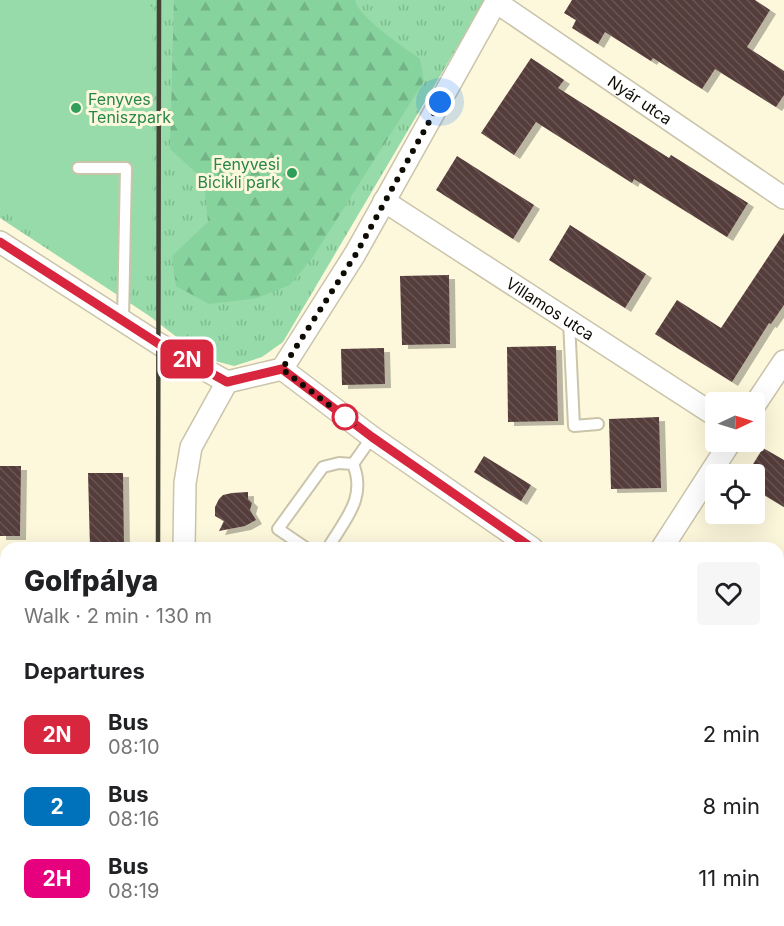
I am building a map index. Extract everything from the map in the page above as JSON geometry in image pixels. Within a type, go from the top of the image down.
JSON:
[{"type":"street","name":"Nyár utca","points":[[497,1],[784,198]]},
{"type":"street","points":[[0,242],[159,344],[227,382],[282,369],[356,254],[497,1]]},
{"type":"street","name":"Villamos utca","points":[[384,201],[705,409]]},
{"type":"street","points":[[763,392],[784,361]]},
{"type":"street","points":[[282,369],[372,437],[523,542]]},
{"type":"street","points":[[184,542],[184,483],[191,447],[227,382]]},
{"type":"street","points":[[666,542],[724,452]]},
{"type":"lane","points":[[78,168],[126,168],[123,320]]},
{"type":"lane","points":[[569,321],[574,426],[598,424]]},
{"type":"lane","points":[[353,464],[372,437]]},
{"type":"lane","points":[[297,542],[278,529],[323,467],[339,463],[353,464]]},
{"type":"lane","points":[[332,542],[357,501],[358,475],[353,464]]},
{"type":"green space","points":[[0,0],[485,0],[283,342],[262,357],[234,366],[204,358],[148,315],[0,218]]},
{"type":"green space","name":"Fenyves Teniszpark","points":[[0,0],[137,0],[152,7],[152,276],[102,277],[0,209]]},
{"type":"green space","points":[[174,0],[355,0],[364,15],[420,59],[424,81],[313,257],[290,285],[257,298],[209,304],[176,286],[172,256],[208,222],[204,180],[170,149]]},
{"type":"building","points":[[572,0],[755,0],[770,10],[747,47],[784,71],[784,95],[776,107],[715,69],[702,89],[653,58],[651,61],[605,32],[598,44],[572,28],[576,20],[564,13]]},
{"type":"building","points":[[531,58],[564,80],[558,88],[669,158],[671,155],[748,203],[727,237],[634,179],[632,183],[536,122],[514,155],[481,133]]},
{"type":"building","points":[[457,156],[534,205],[513,239],[436,190]]},
{"type":"building","points":[[570,225],[646,274],[625,308],[549,260]]},
{"type":"building","points":[[784,233],[784,305],[771,324],[769,323],[732,382],[655,334],[677,300],[721,328]]},
{"type":"building","points":[[449,275],[450,344],[402,345],[400,276]]},
{"type":"building","points":[[556,346],[558,421],[508,422],[507,347]]},
{"type":"building","points":[[384,348],[385,384],[342,385],[341,349]]},
{"type":"building","points":[[659,417],[661,488],[611,489],[609,419]]},
{"type":"building","points":[[765,449],[784,460],[784,507],[765,496],[765,464],[753,464]]},
{"type":"building","points":[[484,456],[531,485],[521,501],[474,472]]},
{"type":"building","points":[[0,466],[21,466],[20,536],[0,536]]},
{"type":"building","points":[[88,473],[123,473],[124,542],[90,542]]},
{"type":"building","points":[[248,492],[248,499],[252,503],[250,510],[256,520],[245,526],[219,531],[224,521],[215,516],[215,507],[219,499],[223,495]]},
{"type":"railway","points":[[158,542],[159,0]]},
{"type":"bus line","name":"2N","points":[[0,242],[159,344],[227,382],[282,369],[372,437],[523,542]]},
{"type":"place","name":"Fenyves Teniszpark","points":[[76,108]]},
{"type":"place","name":"Fenyvesi Bicikli park","points":[[292,173]]},
{"type":"route","points":[[345,417],[354,424],[282,369],[356,254],[440,102]]}]
